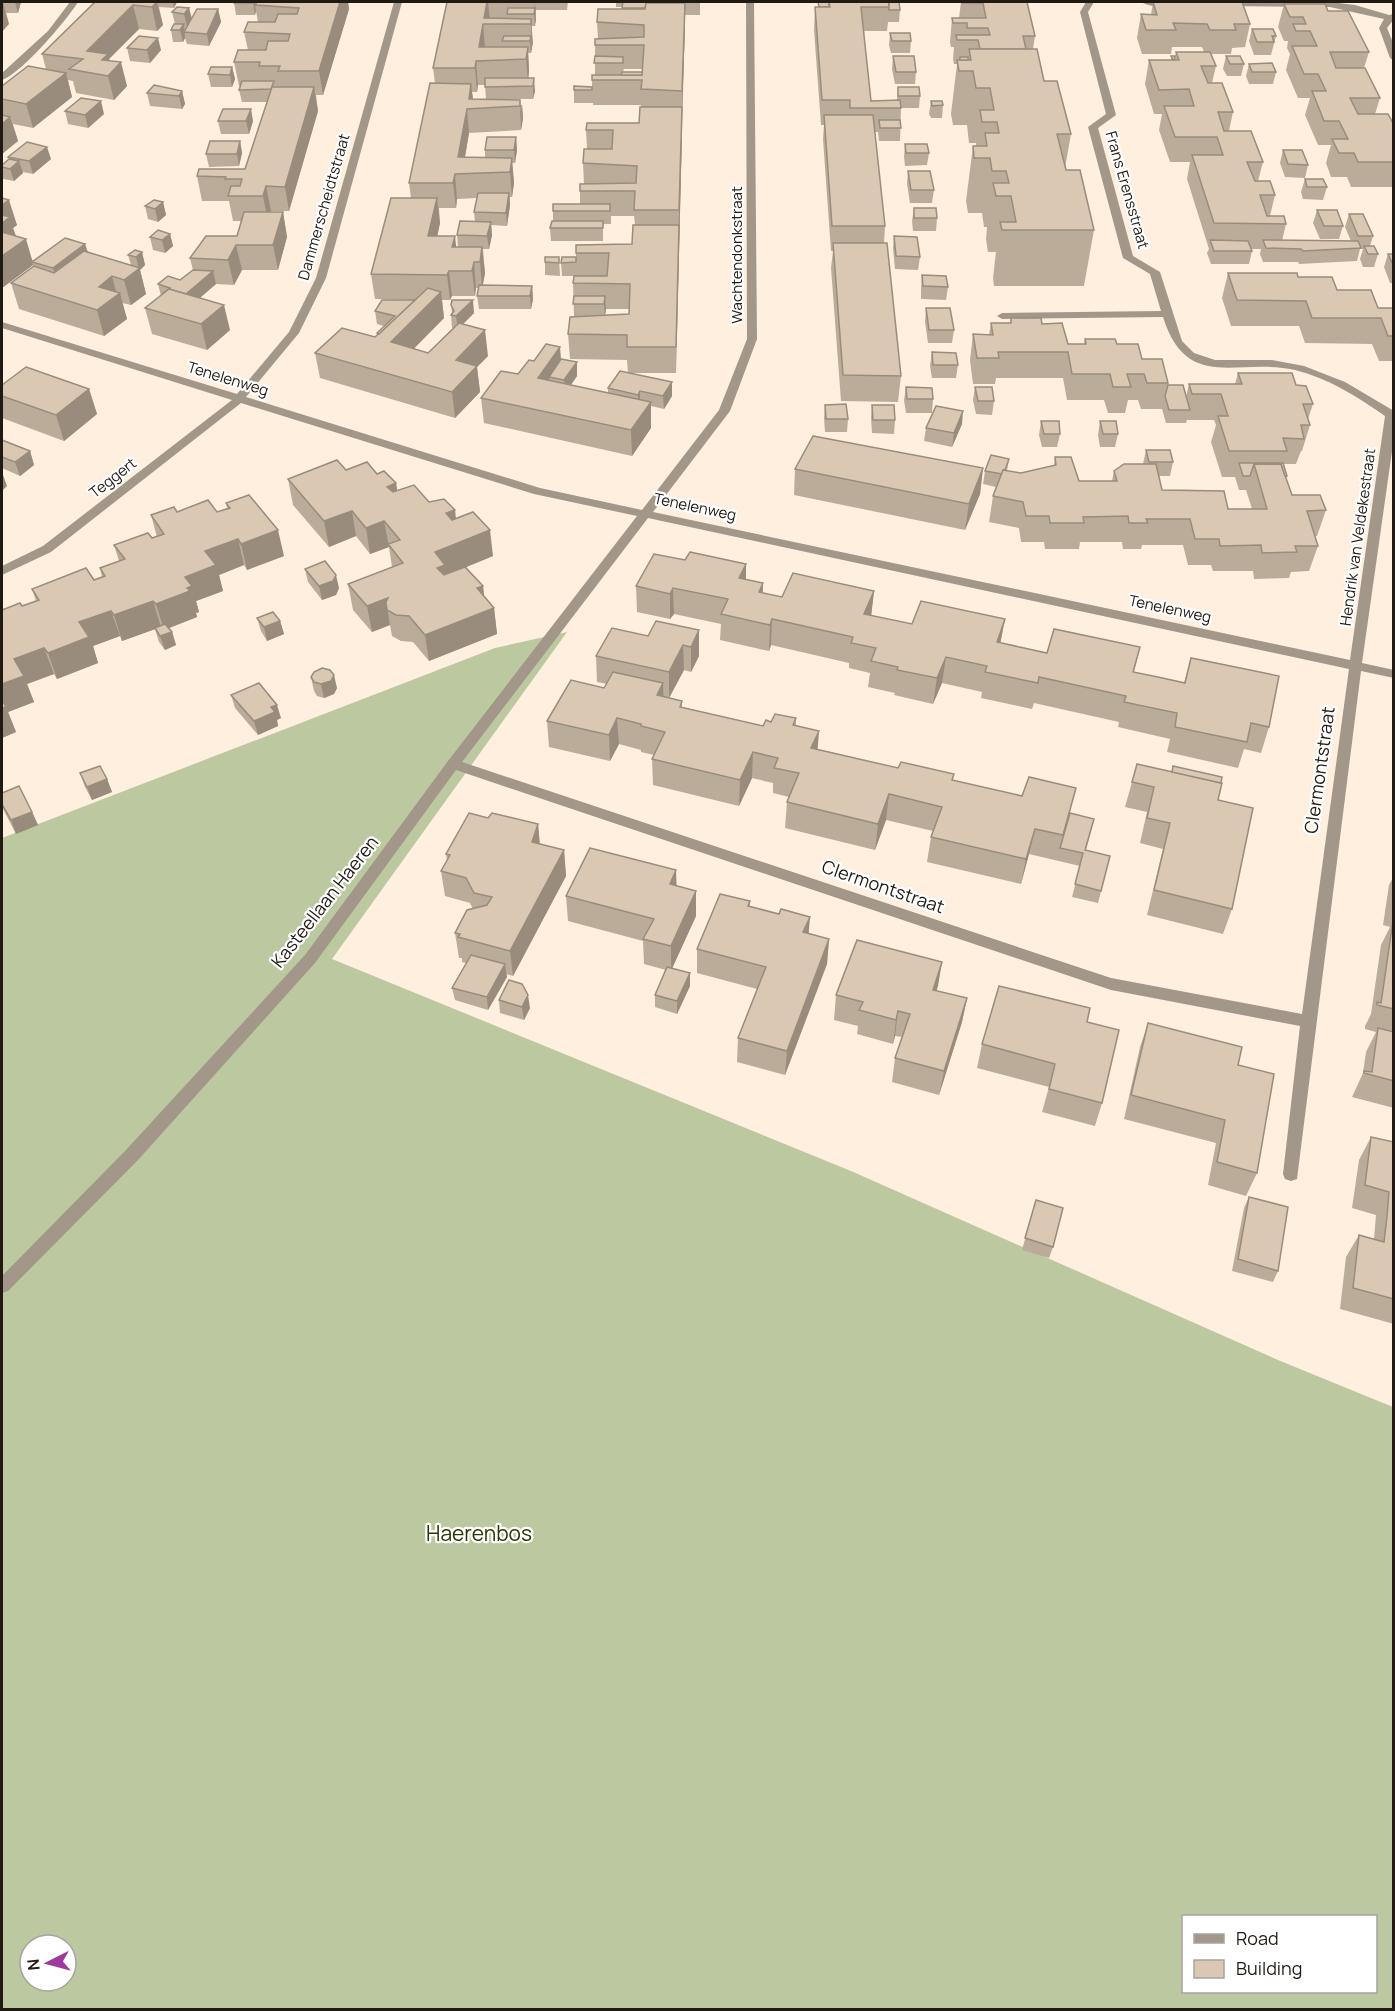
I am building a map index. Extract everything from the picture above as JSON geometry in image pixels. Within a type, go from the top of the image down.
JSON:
[{"type":"street","points":[[2,76],[40,44],[74,2]]},
{"type":"street","name":"Dammerscheidtstraat","points":[[238,400],[294,333],[321,278],[398,2]]},
{"type":"street","name":"Wachtendonkstraat","points":[[646,514],[724,411],[752,339],[750,2]]},
{"type":"street","name":"Frans Erensstraat","points":[[1090,2],[1084,12],[1111,115],[1093,127],[1128,258],[1155,272],[1179,345],[1196,358],[1222,364],[1283,364],[1323,376],[1360,393],[1393,415]]},
{"type":"street","points":[[1145,2],[1180,4]]},
{"type":"street","points":[[1214,4],[1330,4],[1391,17],[1383,28],[1394,58]]},
{"type":"street","points":[[1002,316],[1169,315]]},
{"type":"street","name":"Tenelenweg","points":[[2,325],[238,400],[538,491],[1394,674]]},
{"type":"street","name":"Teggert","points":[[2,571],[47,549],[238,400]]},
{"type":"street","name":"Hendrik van Veldekestraat","points":[[1354,666],[1393,415]]},
{"type":"street","name":"Kasteellaan Haeren","points":[[2,1286],[132,1155],[310,959],[453,764],[646,514]]},
{"type":"street","name":"Clermontstraat","points":[[1291,1174],[1306,1022],[1354,666]]},
{"type":"street","name":"Clermontstraat","points":[[453,764],[1111,984],[1306,1022]]},
{"type":"green space","name":"Haerenbos","points":[[567,632],[332,959],[851,1171],[1278,1360],[1393,1407],[1393,2009],[2,2010],[2,838],[495,648]]},
{"type":"building","points":[[95,2],[157,2],[152,7],[133,5],[87,51],[108,54],[102,60],[121,62],[108,76],[69,69],[83,59],[42,54]]},
{"type":"building","points":[[257,2],[340,2],[319,71],[278,71],[280,66],[259,66],[260,62],[234,62],[238,50],[266,50],[268,41],[288,41],[290,34],[244,32],[248,22],[275,22],[278,14],[297,14],[299,8],[255,5]]},
{"type":"building","points":[[447,2],[487,2],[484,18],[531,19],[531,24],[483,24],[479,47],[528,47],[526,59],[476,61],[475,68],[433,68]]},
{"type":"building","points":[[623,2],[656,3],[646,3],[645,8],[622,8]]},
{"type":"building","points":[[818,2],[829,2],[829,7],[819,7]]},
{"type":"building","points":[[829,2],[889,2],[889,7],[861,7],[871,101],[900,100],[901,108],[850,108],[850,100],[822,100],[815,7],[830,7]]},
{"type":"building","points":[[889,2],[899,2],[900,10],[889,10]]},
{"type":"building","points":[[962,2],[1027,2],[1035,36],[1023,36],[1026,49],[980,49],[978,40],[957,40],[956,35],[990,35],[988,28],[967,28],[967,23],[953,23],[952,18],[986,18],[983,3]]},
{"type":"building","points":[[1153,2],[1242,2],[1250,24],[1234,24],[1236,30],[1210,30],[1207,24],[1173,23],[1176,30],[1146,30],[1141,14],[1157,15]]},
{"type":"building","points":[[646,3],[685,3],[682,91],[641,89],[642,80],[592,80],[592,75],[642,75],[644,45],[595,45],[595,39],[644,37],[644,25],[597,22],[598,9],[645,9]]},
{"type":"building","points":[[1284,4],[1325,4],[1328,11],[1348,11],[1369,52],[1330,52],[1336,68],[1365,68],[1380,98],[1350,98],[1358,114],[1388,114],[1394,125],[1394,162],[1358,162],[1354,153],[1339,153],[1332,139],[1348,139],[1339,121],[1324,121],[1312,91],[1326,91],[1318,74],[1304,74],[1292,46],[1317,46],[1310,31],[1296,31],[1293,24],[1306,24],[1303,17],[1290,17]]},
{"type":"building","points":[[177,7],[189,8],[184,14],[172,12]]},
{"type":"building","points":[[508,8],[535,8],[534,14],[507,14]]},
{"type":"building","points":[[197,9],[218,9],[207,34],[184,32]]},
{"type":"building","points":[[174,24],[184,24],[180,30],[171,30]]},
{"type":"building","points":[[1252,29],[1273,29],[1276,36],[1272,36],[1274,42],[1257,42]]},
{"type":"building","points":[[890,33],[910,33],[911,41],[892,41]]},
{"type":"building","points":[[139,36],[158,38],[147,50],[127,48]]},
{"type":"building","points":[[504,36],[531,36],[530,41],[502,41]]},
{"type":"building","points":[[969,49],[1037,49],[1044,81],[1057,81],[1071,134],[1057,134],[1066,170],[1080,170],[1094,230],[1002,230],[1000,222],[1016,222],[1011,196],[996,196],[993,183],[1009,183],[1006,171],[992,171],[990,158],[974,158],[973,146],[987,146],[985,133],[999,133],[997,122],[982,122],[980,110],[994,110],[990,88],[976,88],[973,71],[959,71],[957,60],[971,60]]},
{"type":"building","points":[[1176,52],[1210,52],[1216,66],[1201,66],[1208,83],[1222,83],[1233,112],[1218,112],[1224,131],[1251,131],[1263,162],[1247,162],[1255,181],[1270,181],[1275,195],[1260,195],[1267,216],[1284,216],[1286,224],[1214,223],[1192,155],[1223,155],[1217,137],[1175,137],[1164,106],[1194,106],[1189,89],[1159,90],[1149,60],[1179,60]]},
{"type":"building","points":[[595,56],[623,57],[623,63],[594,63]]},
{"type":"building","points":[[893,56],[914,56],[916,72],[896,72]]},
{"type":"building","points":[[1226,56],[1240,56],[1244,64],[1230,64]]},
{"type":"building","points":[[960,57],[968,57],[968,60],[960,60]]},
{"type":"building","points":[[1272,63],[1276,72],[1252,72],[1249,64]]},
{"type":"building","points":[[28,66],[66,73],[26,104],[2,99],[2,86]]},
{"type":"building","points":[[211,67],[232,67],[230,75],[208,74]]},
{"type":"building","points":[[622,72],[642,72],[642,75],[621,75]]},
{"type":"building","points":[[485,78],[534,78],[533,86],[485,87]]},
{"type":"building","points":[[242,81],[274,81],[271,89],[239,90]]},
{"type":"building","points":[[430,83],[471,84],[469,99],[520,100],[520,106],[467,109],[458,157],[512,158],[510,172],[455,174],[453,183],[409,183]]},
{"type":"building","points":[[154,85],[182,91],[179,96],[147,93]]},
{"type":"building","points":[[574,86],[592,87],[592,90],[574,90]]},
{"type":"building","points":[[272,87],[314,87],[285,187],[266,186],[263,196],[228,196],[231,186],[240,186],[242,179],[197,176],[199,169],[245,169]]},
{"type":"building","points":[[898,87],[919,87],[920,96],[898,96]]},
{"type":"building","points":[[81,98],[101,101],[85,115],[65,111]]},
{"type":"building","points":[[931,101],[942,101],[943,105],[932,106]]},
{"type":"building","points":[[640,107],[682,107],[679,210],[634,210],[635,191],[580,191],[580,184],[636,183],[637,166],[583,163],[584,149],[612,149],[613,130],[586,130],[587,123],[639,123]]},
{"type":"building","points":[[223,109],[251,109],[246,121],[218,121]]},
{"type":"building","points":[[2,115],[10,117],[2,124]]},
{"type":"building","points":[[824,115],[873,115],[885,226],[832,226]]},
{"type":"building","points":[[879,120],[900,120],[901,128],[880,128]]},
{"type":"building","points":[[487,137],[516,137],[514,150],[485,150]]},
{"type":"building","points":[[210,141],[240,141],[237,154],[206,154]]},
{"type":"building","points":[[27,142],[47,147],[29,161],[8,157]]},
{"type":"building","points":[[905,144],[927,144],[929,153],[906,153]]},
{"type":"building","points":[[1283,150],[1302,150],[1308,165],[1288,164]]},
{"type":"building","points":[[9,159],[19,161],[10,169],[2,167],[2,165]]},
{"type":"building","points":[[908,171],[930,171],[934,190],[911,190]]},
{"type":"building","points":[[1305,179],[1323,179],[1327,187],[1307,187]]},
{"type":"building","points":[[478,193],[509,193],[506,213],[474,212]]},
{"type":"building","points":[[2,198],[9,200],[2,205]]},
{"type":"building","points":[[391,198],[437,198],[428,236],[455,236],[452,247],[482,247],[480,262],[474,262],[472,271],[449,271],[447,275],[371,274]]},
{"type":"building","points":[[154,200],[163,202],[155,209],[145,206]]},
{"type":"building","points":[[553,204],[610,204],[610,211],[553,211]]},
{"type":"building","points":[[914,208],[936,208],[937,218],[914,218]]},
{"type":"building","points":[[1317,210],[1337,210],[1343,226],[1324,226]]},
{"type":"building","points":[[244,212],[283,212],[273,245],[236,245],[228,260],[190,258],[206,236],[237,236]]},
{"type":"building","points":[[1349,214],[1363,214],[1373,236],[1358,236]]},
{"type":"building","points":[[2,215],[10,217],[2,223]]},
{"type":"building","points":[[460,221],[491,222],[487,236],[457,235]]},
{"type":"building","points":[[552,221],[603,221],[603,228],[550,228]]},
{"type":"building","points":[[633,225],[679,225],[676,347],[627,347],[627,335],[568,334],[570,317],[629,314],[630,284],[573,283],[574,276],[607,276],[609,253],[576,253],[576,245],[632,244]]},
{"type":"building","points":[[158,230],[170,234],[162,240],[150,237]]},
{"type":"building","points":[[2,232],[26,239],[2,256]]},
{"type":"building","points":[[894,236],[917,237],[920,257],[896,256]]},
{"type":"building","points":[[65,238],[85,244],[53,268],[32,262]]},
{"type":"building","points":[[1210,240],[1248,241],[1252,251],[1214,251]]},
{"type":"building","points":[[1263,240],[1358,241],[1361,248],[1303,251],[1301,249],[1266,248]]},
{"type":"building","points":[[833,243],[887,243],[901,376],[843,375]]},
{"type":"building","points":[[1364,246],[1374,246],[1378,254],[1368,254]]},
{"type":"building","points":[[135,250],[142,252],[136,257],[128,255]]},
{"type":"building","points":[[84,251],[140,268],[124,280],[112,276],[99,287],[120,293],[97,310],[11,283],[34,266],[54,273]]},
{"type":"building","points":[[1388,254],[1394,254],[1394,267]]},
{"type":"building","points":[[545,257],[559,257],[559,263],[545,262]]},
{"type":"building","points":[[562,257],[576,257],[576,262],[561,263]]},
{"type":"building","points":[[193,270],[213,271],[186,294],[169,289],[162,294],[170,288],[158,284],[168,276],[180,280]]},
{"type":"building","points":[[1228,273],[1297,273],[1298,277],[1332,277],[1337,290],[1371,290],[1378,308],[1394,308],[1394,336],[1388,336],[1381,318],[1312,318],[1306,301],[1237,300]]},
{"type":"building","points":[[922,275],[946,276],[948,287],[923,286]]},
{"type":"building","points":[[479,285],[532,286],[530,296],[477,296]]},
{"type":"building","points":[[428,288],[441,292],[391,342],[428,353],[459,323],[485,330],[456,360],[477,366],[452,392],[315,353],[342,328],[375,337]]},
{"type":"building","points":[[169,289],[224,305],[201,324],[145,308]]},
{"type":"building","points":[[574,296],[605,296],[604,304],[573,304]]},
{"type":"building","points":[[382,300],[415,300],[379,334],[377,333],[395,316],[375,311]]},
{"type":"building","points":[[452,300],[473,300],[456,316],[451,315],[454,311],[451,305]]},
{"type":"building","points":[[926,308],[950,308],[954,330],[929,330]]},
{"type":"building","points":[[1011,318],[1041,318],[1042,324],[1062,323],[1068,344],[1086,344],[1085,339],[1115,339],[1117,344],[1138,344],[1142,359],[1162,359],[1168,383],[1147,383],[1144,374],[1127,374],[1131,387],[1113,387],[1110,374],[1072,374],[1068,352],[998,352],[999,358],[977,358],[973,334],[993,335],[991,323],[1011,323]]},
{"type":"building","points":[[546,344],[560,347],[538,378],[651,402],[631,430],[481,398],[501,371],[518,374],[529,360],[534,361]]},
{"type":"building","points":[[932,352],[956,353],[958,365],[933,365]]},
{"type":"building","points":[[561,359],[577,362],[564,380],[549,377]]},
{"type":"building","points":[[26,367],[89,389],[56,415],[2,396],[2,385]]},
{"type":"building","points":[[620,371],[672,382],[663,396],[640,391],[638,395],[608,388]]},
{"type":"building","points":[[1238,373],[1292,373],[1296,385],[1306,386],[1313,404],[1303,404],[1310,425],[1301,425],[1304,439],[1283,438],[1287,451],[1229,451],[1218,416],[1228,416],[1221,394],[1192,394],[1189,384],[1242,384]]},
{"type":"building","points":[[1168,385],[1183,385],[1190,410],[1169,410],[1165,396]]},
{"type":"building","points":[[906,387],[932,388],[933,399],[907,399]]},
{"type":"building","points":[[975,387],[992,387],[994,401],[978,401]]},
{"type":"building","points":[[846,404],[848,419],[826,419],[825,405]]},
{"type":"building","points":[[872,405],[894,405],[895,420],[873,420]]},
{"type":"building","points":[[936,406],[963,411],[954,433],[926,428]]},
{"type":"building","points":[[1041,421],[1059,421],[1060,434],[1044,434]]},
{"type":"building","points":[[1100,421],[1116,421],[1118,434],[1103,434]]},
{"type":"building","points":[[813,436],[983,468],[969,504],[795,469]]},
{"type":"building","points":[[2,440],[30,451],[15,462],[2,457]]},
{"type":"building","points":[[1146,450],[1170,450],[1173,462],[1149,462]]},
{"type":"building","points":[[991,455],[1009,459],[1002,474],[985,471]]},
{"type":"building","points":[[1055,457],[1071,457],[1079,481],[1117,481],[1114,471],[1124,464],[1156,464],[1162,490],[1224,491],[1228,509],[1267,509],[1254,464],[1281,464],[1292,495],[1320,495],[1326,510],[1307,511],[1318,546],[1295,546],[1297,552],[1262,553],[1261,545],[1220,546],[1219,539],[1195,539],[1190,519],[1146,519],[1148,523],[1129,523],[1128,516],[1083,517],[1084,523],[1050,523],[1049,516],[1026,516],[1023,502],[993,496],[1003,470],[1021,473],[1056,465]]},
{"type":"building","points":[[337,460],[346,470],[367,462],[377,474],[384,471],[396,483],[387,487],[393,492],[414,485],[429,502],[444,499],[455,510],[446,513],[452,520],[473,512],[490,530],[435,552],[445,565],[437,568],[444,575],[465,567],[483,586],[477,588],[494,608],[425,635],[409,616],[396,615],[387,610],[388,598],[367,606],[348,584],[403,563],[388,544],[400,540],[384,521],[366,528],[352,511],[324,521],[288,479]]},
{"type":"building","points":[[1239,463],[1283,463],[1287,476],[1281,464],[1254,464],[1250,476],[1243,476]]},
{"type":"building","points":[[249,495],[278,530],[241,544],[238,539],[205,551],[216,565],[185,577],[192,586],[187,588],[190,591],[156,604],[153,601],[114,615],[111,611],[79,622],[89,637],[48,653],[44,648],[14,659],[24,676],[2,684],[2,610],[20,603],[22,606],[39,600],[32,589],[86,568],[94,580],[105,576],[100,568],[125,559],[114,545],[148,533],[152,538],[164,534],[151,515],[174,507],[177,512],[208,500],[217,512],[230,508],[226,503]]},
{"type":"building","points":[[690,552],[746,564],[739,578],[763,583],[759,592],[782,597],[793,573],[874,591],[864,614],[912,624],[921,601],[1005,619],[997,642],[1047,653],[1054,629],[1140,647],[1133,672],[1185,683],[1191,658],[1279,676],[1269,727],[1251,723],[1247,742],[1175,727],[1177,713],[1124,702],[1126,696],[1039,677],[1038,683],[985,672],[987,666],[946,657],[937,678],[897,670],[898,667],[871,661],[876,648],[851,643],[853,637],[772,619],[770,625],[721,614],[728,599],[673,588],[670,594],[636,586],[654,554],[685,560]]},
{"type":"building","points":[[325,561],[336,575],[333,581],[319,586],[305,569]]},
{"type":"building","points":[[273,612],[280,621],[264,627],[257,618]]},
{"type":"building","points":[[656,621],[699,630],[691,647],[683,645],[669,672],[596,656],[612,628],[648,636]]},
{"type":"building","points":[[165,624],[172,632],[160,636],[155,628]]},
{"type":"building","points":[[322,668],[330,670],[334,675],[331,681],[321,684],[314,682],[311,677],[314,672]]},
{"type":"building","points":[[613,672],[663,683],[657,695],[682,701],[680,707],[763,726],[766,720],[771,722],[775,714],[796,718],[793,725],[819,731],[811,748],[898,768],[901,762],[954,774],[952,780],[1022,796],[1029,777],[1076,788],[1063,835],[1035,829],[1026,859],[931,837],[942,807],[889,794],[878,824],[787,802],[799,773],[774,768],[778,758],[753,752],[740,780],[652,759],[665,732],[641,726],[641,724],[617,718],[609,735],[547,721],[571,680],[604,688]]},
{"type":"building","points":[[259,683],[277,705],[271,707],[275,712],[254,721],[231,695]]},
{"type":"building","points":[[1137,764],[1222,783],[1218,800],[1253,808],[1232,909],[1154,890],[1170,823],[1147,818],[1154,787],[1132,782]]},
{"type":"building","points":[[100,766],[107,779],[87,787],[80,773]]},
{"type":"building","points":[[1173,766],[1222,777],[1221,783],[1172,772]]},
{"type":"building","points":[[19,786],[32,812],[11,820],[2,804],[2,793]]},
{"type":"building","points":[[469,813],[488,818],[492,813],[538,824],[532,842],[564,850],[510,951],[458,937],[460,934],[455,933],[467,910],[487,905],[492,897],[474,893],[466,878],[441,871],[450,855],[446,854]]},
{"type":"building","points":[[1070,813],[1094,819],[1085,850],[1110,856],[1101,891],[1075,884],[1083,853],[1060,848]]},
{"type":"building","points":[[590,848],[676,870],[670,884],[696,891],[671,946],[643,939],[654,919],[566,896]]},
{"type":"building","points":[[720,894],[750,901],[748,906],[779,914],[781,909],[810,917],[803,932],[829,939],[787,1051],[738,1038],[766,967],[697,949]]},
{"type":"building","points":[[1393,921],[1394,1009],[1377,1005],[1377,1002],[1381,1003]]},
{"type":"building","points":[[857,940],[942,962],[933,990],[967,998],[944,1071],[895,1058],[910,1014],[898,1011],[896,1020],[859,1010],[863,1002],[836,995]]},
{"type":"building","points":[[471,955],[505,964],[487,997],[452,988]]},
{"type":"building","points":[[667,967],[690,973],[677,1001],[655,995]]},
{"type":"building","points":[[509,980],[522,984],[528,995],[522,1007],[499,1000]]},
{"type":"building","points":[[999,986],[1090,1008],[1087,1022],[1119,1030],[1102,1103],[1049,1089],[1055,1064],[982,1044]]},
{"type":"building","points":[[1148,1023],[1242,1047],[1238,1065],[1274,1074],[1257,1173],[1217,1162],[1225,1120],[1131,1095]]},
{"type":"building","points":[[1378,1028],[1394,1032],[1394,1081],[1364,1073],[1364,1071],[1372,1072]]},
{"type":"building","points":[[1371,1137],[1394,1142],[1394,1299],[1353,1288],[1359,1235],[1384,1242],[1389,1192],[1365,1185]]},
{"type":"building","points":[[1249,1197],[1288,1207],[1278,1271],[1238,1259]]},
{"type":"building","points":[[1036,1200],[1063,1208],[1053,1247],[1025,1238]]}]
